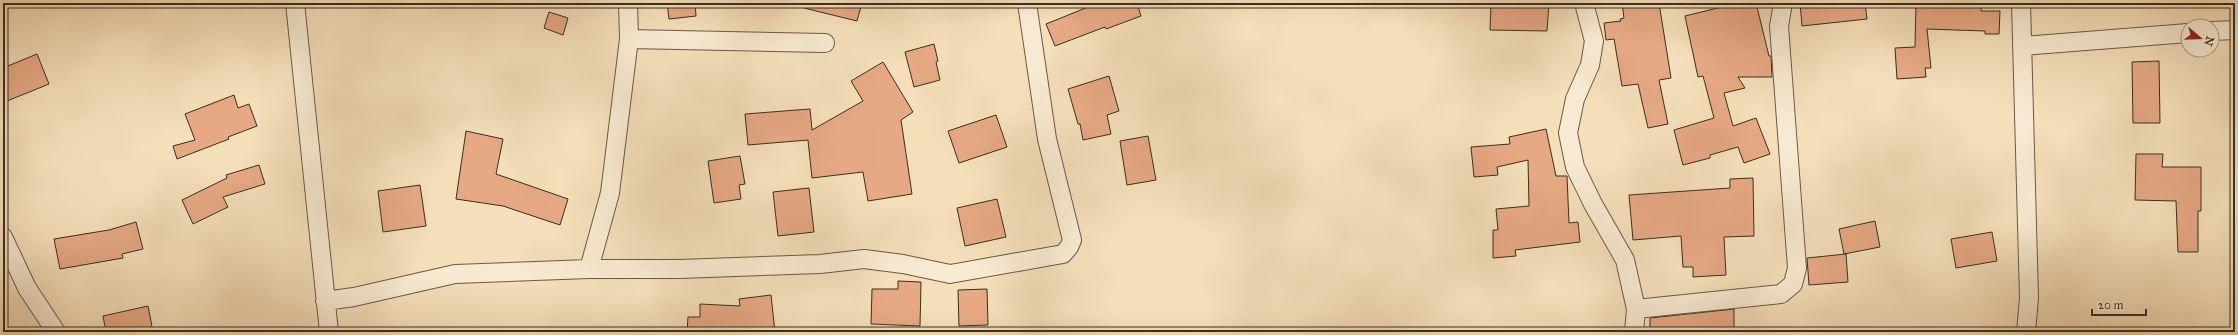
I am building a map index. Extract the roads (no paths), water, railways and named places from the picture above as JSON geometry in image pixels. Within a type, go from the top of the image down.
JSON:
[{"type":"street","points":[[295,3],[329,332]]},
{"type":"street","points":[[589,269],[610,193],[629,39],[628,3]]},
{"type":"street","points":[[325,301],[354,297],[454,274],[589,269],[679,269],[820,264],[864,259],[950,274],[1063,254],[1069,247],[1072,240],[1047,139],[1027,3]]},
{"type":"street","points":[[1584,3],[1594,41],[1590,65],[1575,99],[1568,133],[1575,167],[1592,204],[1625,260],[1636,309],[1634,332]]},
{"type":"street","points":[[1636,309],[1781,294],[1793,284],[1797,268],[1779,26],[1783,3]]},
{"type":"street","points":[[2021,3],[2029,298],[2026,332]]},
{"type":"street","points":[[2220,31],[2235,30]]},
{"type":"street","points":[[2023,46],[2180,34]]},
{"type":"street","points":[[629,39],[825,43]]},
{"type":"street","points":[[3,237],[27,288],[56,332]]}]
